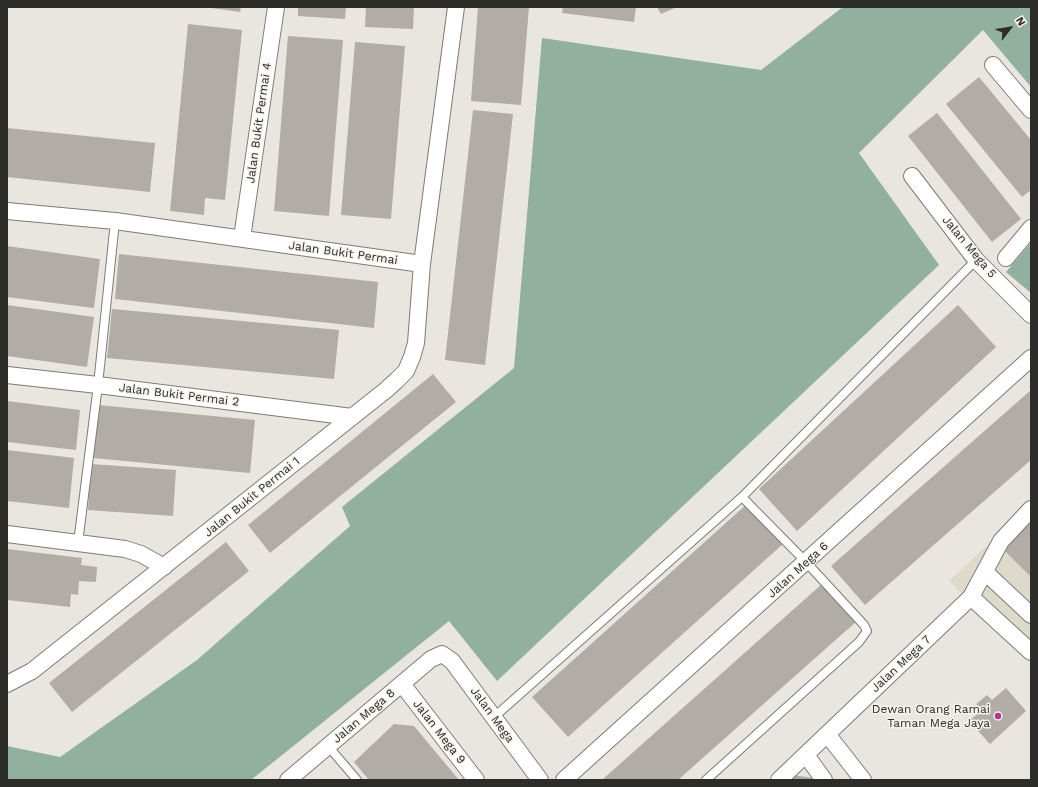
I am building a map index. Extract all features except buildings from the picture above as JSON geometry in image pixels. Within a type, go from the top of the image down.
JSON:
[{"type":"street","name":"Jalan Bukit Permai 4","points":[[242,238],[276,7]]},
{"type":"street","points":[[422,264],[456,7]]},
{"type":"street","points":[[993,65],[1031,110]]},
{"type":"street","name":"Jalan Mega 5","points":[[912,176],[976,260],[1031,315]]},
{"type":"street","name":"Jalan Bukit Permai","points":[[7,211],[115,221],[422,264]]},
{"type":"street","points":[[1006,258],[1031,228]]},
{"type":"street","name":"Jalan Bukit Permai 1","points":[[7,684],[32,671],[352,418],[406,371],[416,343],[422,264]]},
{"type":"street","name":"Jalan Mega 6","points":[[564,780],[1031,358]]},
{"type":"street","name":"Jalan Bukit Permai 2","points":[[7,375],[98,385],[352,418]]},
{"type":"street","name":"Jalan Mega 7","points":[[779,780],[972,598],[1001,541],[1031,509]]},
{"type":"street","points":[[7,534],[125,549],[141,554],[164,567]]},
{"type":"street","points":[[985,572],[1031,615]]},
{"type":"street","points":[[972,598],[1031,652]]},
{"type":"street","name":"Jalan Mega","points":[[442,654],[452,661],[540,780]]},
{"type":"street","name":"Jalan Mega 8","points":[[288,780],[431,659],[442,654]]},
{"type":"street","name":"Jalan Mega 9","points":[[402,684],[476,780]]},
{"type":"street","points":[[827,734],[863,780]]},
{"type":"street","points":[[806,755],[824,780]]},
{"type":"lane","points":[[78,543],[98,385],[115,221]]},
{"type":"lane","points":[[493,718],[742,497],[976,260]]},
{"type":"lane","points":[[706,780],[867,633],[864,625],[806,562],[742,497]]},
{"type":"lane","points":[[328,746],[357,780]]},
{"type":"shaded area","points":[[1031,504],[1031,660],[949,581]]},
{"type":"green space","points":[[843,7],[1031,7],[1031,87],[983,30],[859,153],[939,265],[497,681],[449,621],[251,780],[7,780],[7,746],[60,757],[197,660],[350,526],[342,507],[514,368],[542,38],[761,70]]},
{"type":"green space","points":[[1031,243],[1031,293],[1006,272]]},
{"type":"place","name":"Dewan Orang Ramai Taman Mega Jaya","points":[[998,716]]}]
